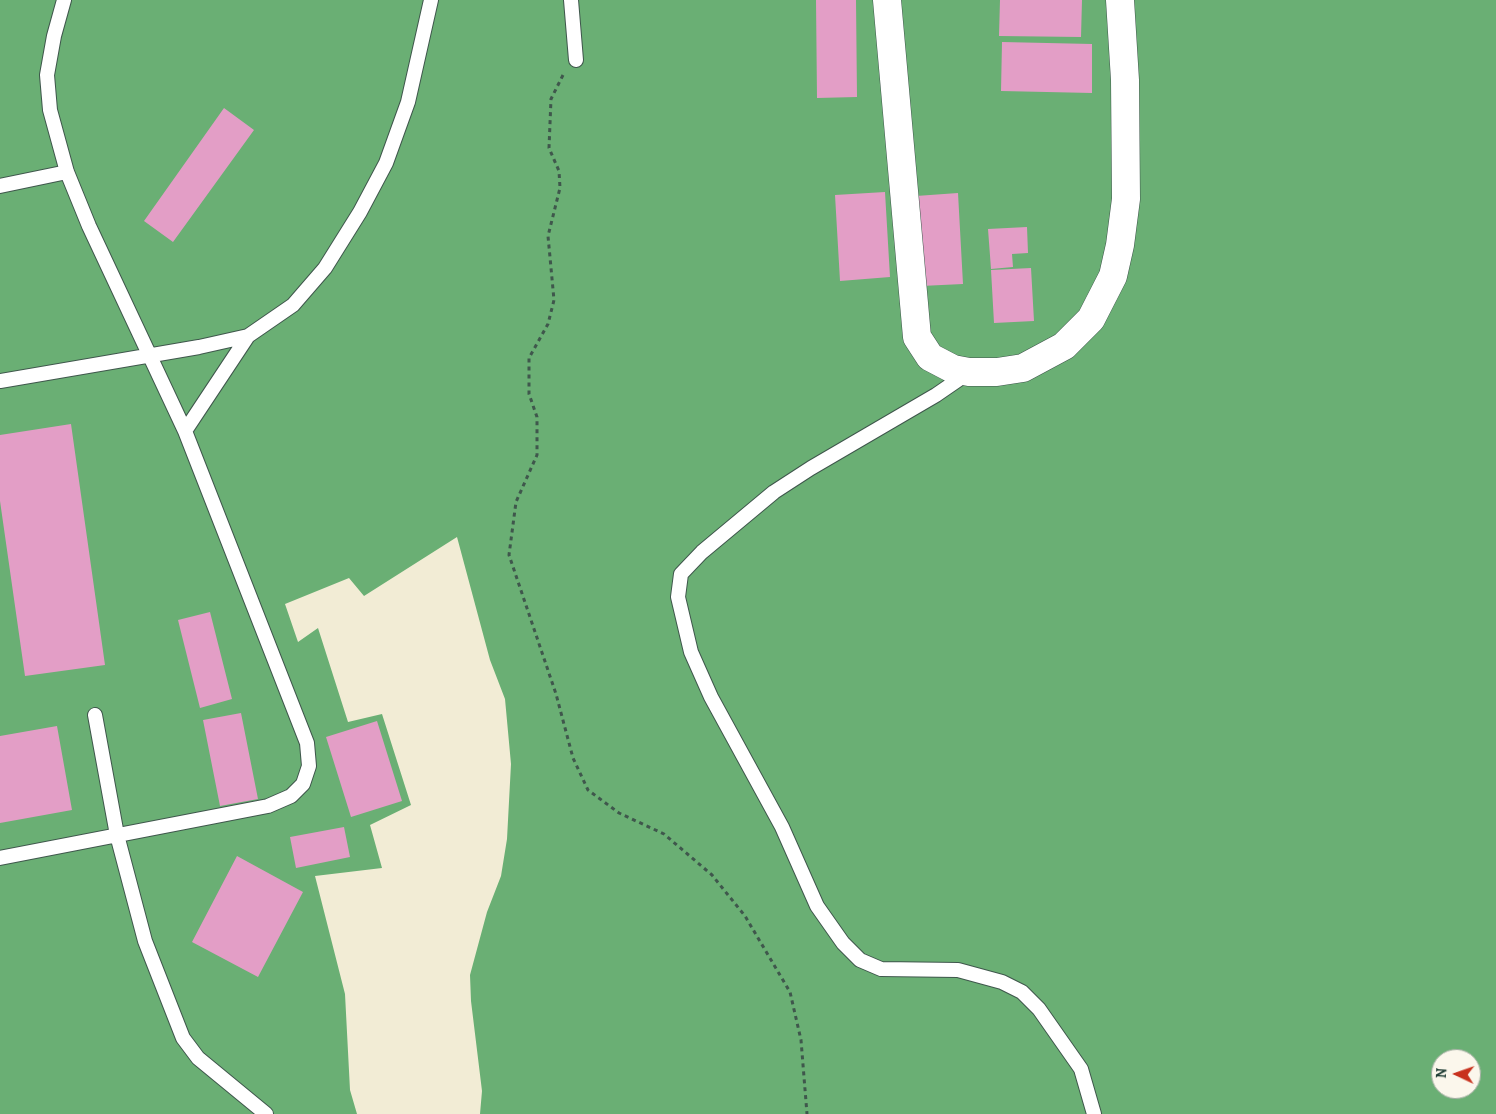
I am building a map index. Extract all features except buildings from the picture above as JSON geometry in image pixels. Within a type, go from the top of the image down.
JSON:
[{"type":"street","points":[[887,0],[917,337],[930,357],[953,369],[970,372],[997,372],[1023,368],[1064,346],[1091,319],[1113,276],[1120,245],[1126,199],[1125,80],[1120,0]]},
{"type":"lane","points":[[0,858],[268,806],[291,796],[303,784],[309,766],[307,743],[304,734],[185,431],[148,356],[89,226],[68,172],[50,110],[47,75],[54,36],[64,0]]},
{"type":"lane","points":[[185,431],[248,336],[293,305],[325,268],[360,212],[386,163],[408,102],[431,0]]},
{"type":"lane","points":[[571,0],[576,60]]},
{"type":"lane","points":[[0,186],[68,172]]},
{"type":"lane","points":[[0,381],[148,356],[248,336]]},
{"type":"lane","points":[[970,372],[936,395],[811,468],[774,492],[702,552],[681,574],[679,604],[691,652],[710,697],[782,827],[817,906],[843,943],[860,960],[881,969],[958,970],[1002,982],[1022,992],[1039,1009],[1081,1069],[1094,1114]]},
{"type":"lane","points":[[95,715],[117,835],[145,941],[183,1038],[202,1062],[266,1114]]},
{"type":"path","points":[[576,60],[568,65],[551,98],[549,148],[558,171],[560,188],[548,236],[554,300],[548,324],[529,358],[529,394],[537,417],[537,455],[516,502],[509,555],[556,694],[573,758],[588,790],[619,813],[664,834],[712,875],[745,916],[790,992],[801,1040],[807,1114]]},
{"type":"green space","points":[[0,0],[1496,0],[1496,1114],[480,1114],[482,1091],[471,1001],[470,975],[487,912],[501,876],[507,839],[511,764],[505,699],[490,660],[457,537],[364,596],[349,578],[285,604],[298,642],[318,628],[348,722],[382,714],[411,805],[370,825],[382,868],[315,876],[345,994],[350,1090],[357,1114],[0,1114]]}]
